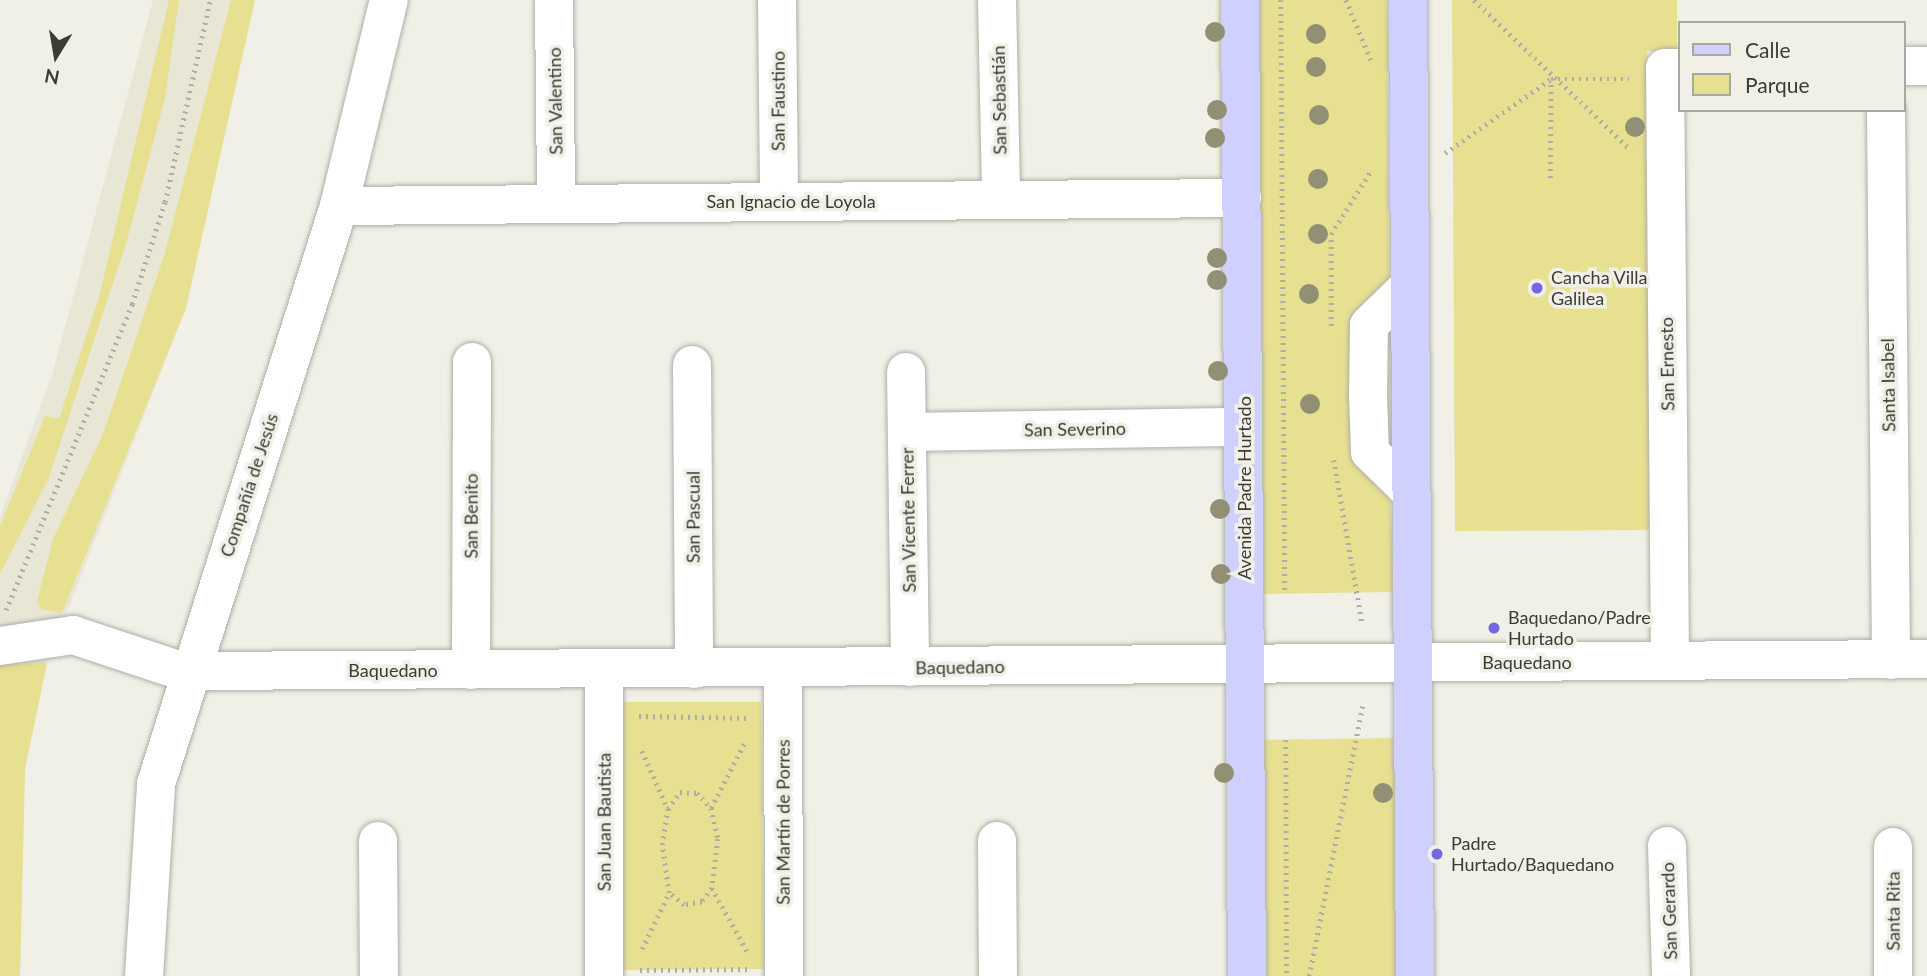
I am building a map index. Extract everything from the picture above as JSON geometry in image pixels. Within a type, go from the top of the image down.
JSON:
[{"type":"main road","name":"Avenida Padre Hurtado","points":[[1240,0],[1247,976]]},
{"type":"main road","points":[[1408,0],[1415,976]]},
{"type":"street","name":"Compañía de Jesús","points":[[144,976],[156,783],[189,671],[339,206],[389,0]]},
{"type":"street","name":"San Valentino","points":[[554,0],[556,202]]},
{"type":"street","name":"San Faustino","points":[[777,0],[779,201]]},
{"type":"street","name":"San Sebastián","points":[[998,0],[1001,199]]},
{"type":"street","points":[[1906,66],[1927,66]]},
{"type":"street","name":"San Ernesto","points":[[1670,71],[1666,174],[1670,661]]},
{"type":"street","name":"Santa Isabel","points":[[1886,112],[1909,659]]},
{"type":"street","name":"San Ignacio de Loyola","points":[[339,206],[1242,198]]},
{"type":"street","name":"San Benito","points":[[471,670],[472,362]]},
{"type":"street","name":"San Pascual","points":[[692,365],[694,668]]},
{"type":"street","name":"San Vicente Ferrer","points":[[906,372],[910,667]]},
{"type":"street","name":"San Severino","points":[[907,432],[1244,427]]},
{"type":"street","name":"Baquedano","points":[[0,646],[73,635],[189,671],[1909,659]]},
{"type":"street","name":"San Martín de Porres","points":[[783,668],[784,976]]},
{"type":"street","name":"San Juan Bautista","points":[[604,669],[604,976]]},
{"type":"street","points":[[378,841],[379,976]]},
{"type":"street","points":[[997,841],[998,976]]},
{"type":"street","name":"San Gerardo","points":[[1667,846],[1671,976]]},
{"type":"street","name":"Santa Rita","points":[[1893,847],[1893,976]]},
{"type":"path","points":[[0,623],[132,304],[165,202],[210,0]]},
{"type":"path","points":[[1281,0],[1285,594]]},
{"type":"path","points":[[1474,0],[1531,51],[1551,79],[1646,164],[1666,174]]},
{"type":"path","points":[[1441,156],[1551,79],[1670,71]]},
{"type":"path","points":[[1550,178],[1551,79]]},
{"type":"path","points":[[1309,976],[1363,703]]},
{"type":"path","points":[[626,716],[757,718],[711,808],[718,863],[712,888],[702,902],[684,905],[669,893]]},
{"type":"path","points":[[637,739],[668,809]]},
{"type":"path","points":[[1286,740],[1287,976]]},
{"type":"path","points":[[711,808],[697,793],[680,792],[668,809],[662,845],[669,893],[631,970],[757,969],[712,888]]},
{"type":"shaded area","points":[[153,0],[255,0],[186,308],[47,663],[25,769],[20,976],[0,976],[0,517],[52,375]]},
{"type":"green space","points":[[169,0],[179,0],[165,98],[126,244],[48,480],[0,574],[0,526],[45,416],[59,419],[99,297]]},
{"type":"green space","points":[[231,0],[255,0],[186,308],[62,613],[41,609],[37,601],[53,539],[103,434],[164,256]]},
{"type":"green space","points":[[1253,0],[1387,0],[1389,284],[1363,308],[1390,493],[1394,592],[1257,594]]},
{"type":"green space","points":[[1452,0],[1677,0],[1677,50],[1647,51],[1652,530],[1455,531]]},
{"type":"green space","points":[[47,663],[25,769],[20,976],[0,976],[0,665]]},
{"type":"green space","points":[[622,702],[761,702],[764,969],[623,970]]},
{"type":"green space","points":[[1396,738],[1398,976],[1261,976],[1259,740]]},
{"type":"place","name":"Cancha Villa Galilea","points":[[1537,288]]},
{"type":"place","name":"Baquedano/Padre Hurtado","points":[[1494,628]]},
{"type":"place","name":"Padre Hurtado/Baquedano","points":[[1437,854]]}]
